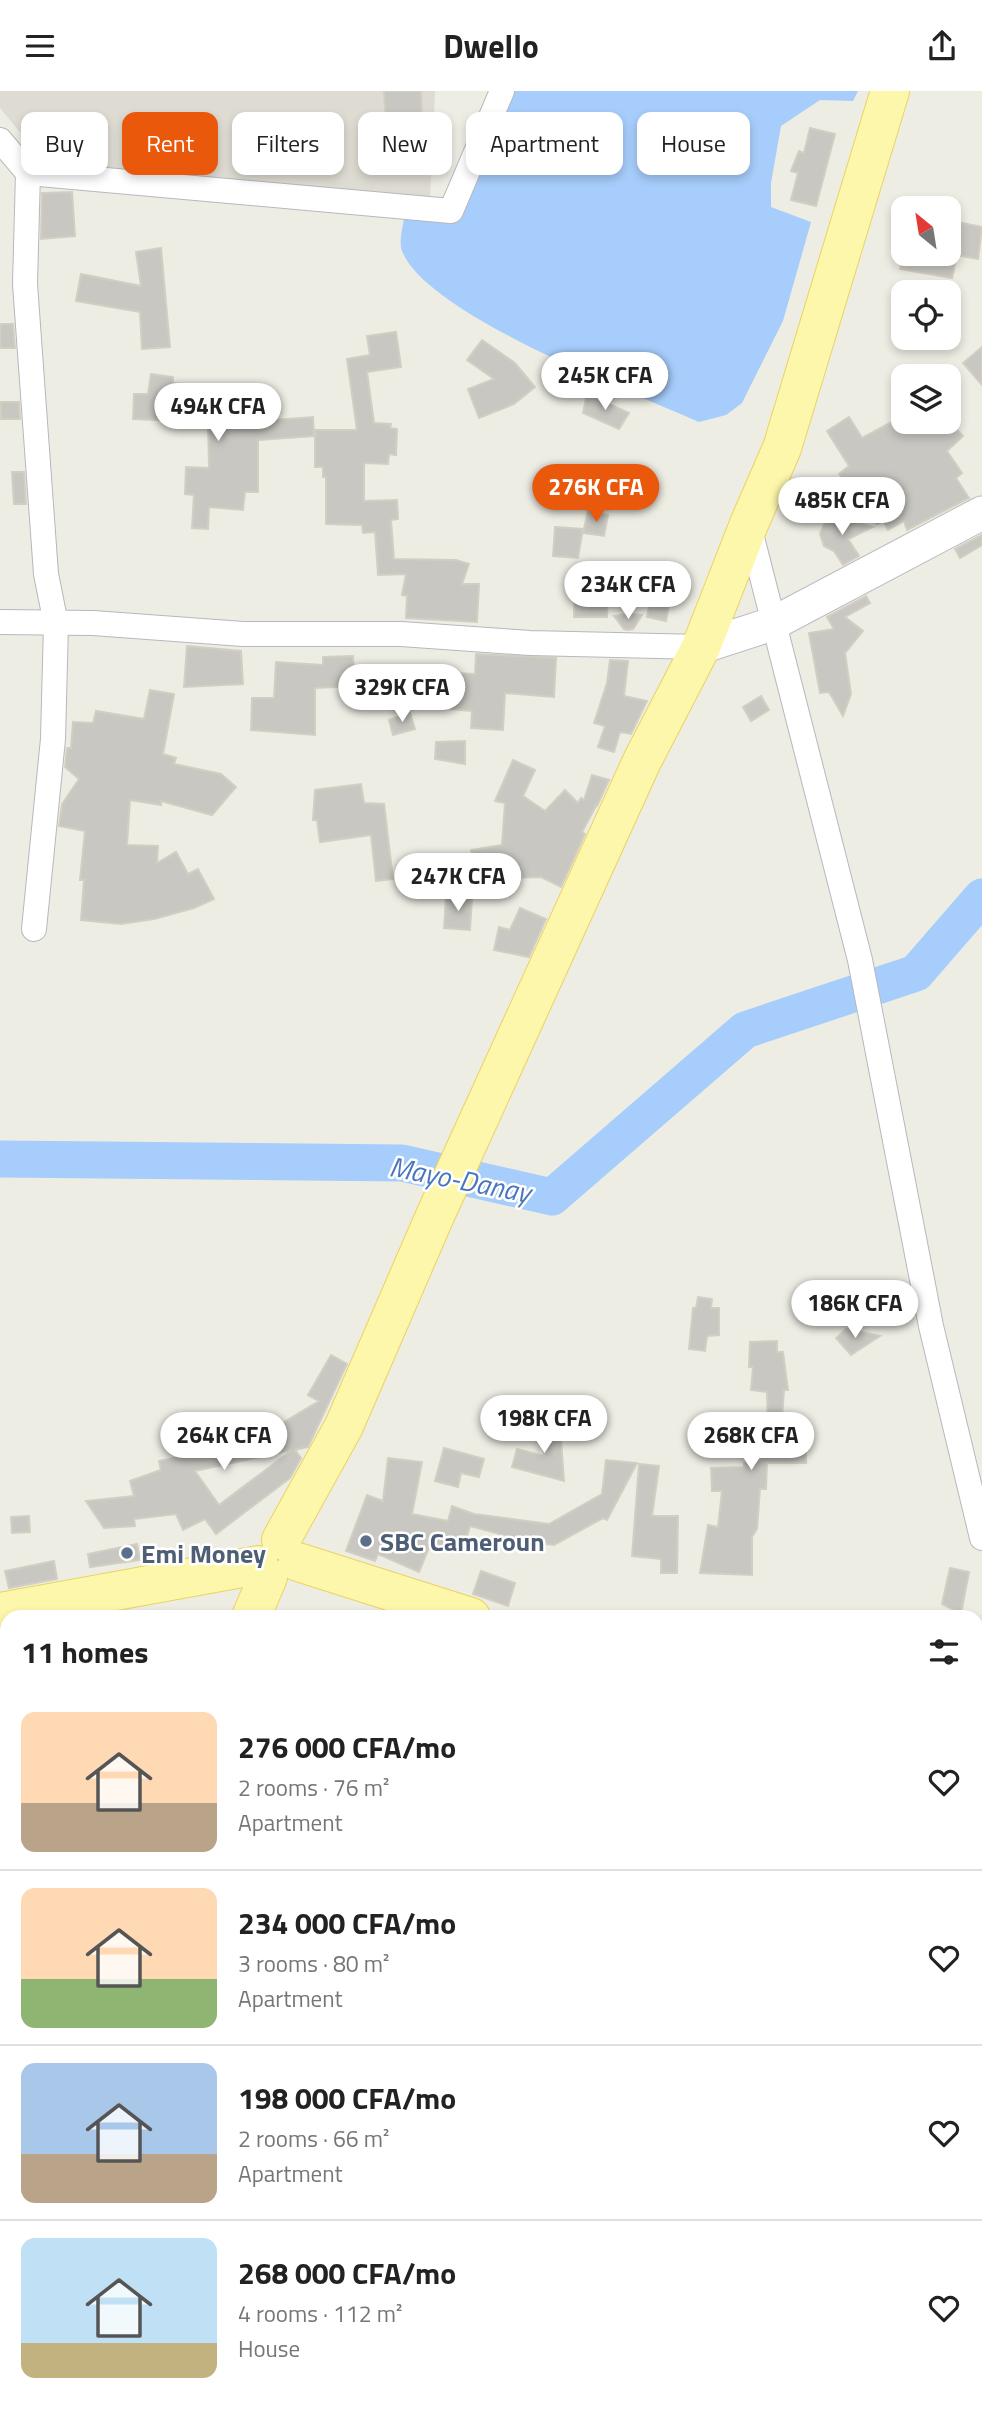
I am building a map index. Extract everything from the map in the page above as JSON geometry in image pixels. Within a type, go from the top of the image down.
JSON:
[{"type":"main road","points":[[254,1610],[344,1426],[642,761],[701,647],[748,524],[782,448],[890,91]]},
{"type":"main road","points":[[701,647],[772,624],[982,513]]},
{"type":"main road","points":[[27,1610],[276,1561],[447,1610]]},
{"type":"street","points":[[50,175],[451,211],[502,91]]},
{"type":"street","points":[[0,140],[21,165]]},
{"type":"street","points":[[28,175],[25,284],[46,574],[56,624],[53,739],[33,929]]},
{"type":"street","points":[[748,524],[860,960],[869,1018],[931,1326],[982,1538]]},
{"type":"street","points":[[0,622],[93,623],[243,634],[401,634],[530,643],[701,647]]},
{"type":"shaded area","points":[[0,91],[435,91],[434,112],[358,112],[358,175],[431,175],[430,198],[163,175],[218,175],[218,112],[122,112],[122,171],[108,170],[108,112],[21,112],[21,133],[0,108]]},
{"type":"water","points":[[502,91],[858,91],[853,101],[820,100],[781,126],[771,183],[771,207],[811,222],[783,321],[742,403],[726,415],[699,422],[536,350],[450,301],[419,276],[401,247],[406,209],[452,213],[468,175],[623,175],[623,112],[493,112]]},
{"type":"building","points":[[384,91],[421,91],[422,112],[385,112]]},
{"type":"building","points":[[810,128],[835,134],[816,206],[791,200],[798,173],[791,171],[799,151],[804,153]]},
{"type":"building","points":[[72,192],[75,236],[41,239],[42,193]]},
{"type":"building","points":[[961,223],[982,227],[978,259],[961,256]]},
{"type":"building","points":[[161,248],[170,347],[142,349],[140,312],[76,301],[81,274],[141,286],[136,252]]},
{"type":"building","points":[[901,266],[955,266],[952,278],[900,269]]},
{"type":"building","points":[[0,324],[13,324],[15,348],[0,348]]},
{"type":"building","points":[[396,332],[401,367],[367,372],[374,423],[391,424],[390,428],[397,429],[396,455],[389,454],[388,464],[364,463],[364,501],[397,500],[398,519],[391,520],[394,559],[456,560],[469,564],[462,584],[479,584],[477,622],[406,618],[407,596],[402,595],[406,574],[378,575],[375,532],[363,533],[362,525],[326,524],[326,477],[323,477],[323,467],[315,467],[315,430],[357,430],[347,359],[370,355],[367,336]]},
{"type":"building","points":[[482,340],[515,363],[535,387],[514,404],[479,418],[468,389],[494,379],[467,360]]},
{"type":"building","points":[[982,347],[982,385],[963,363]]},
{"type":"building","points":[[151,374],[173,377],[173,383],[182,384],[181,398],[224,399],[224,406],[260,404],[261,421],[313,417],[314,436],[258,440],[258,492],[245,492],[243,510],[209,507],[208,529],[192,528],[194,495],[185,494],[186,467],[209,468],[208,422],[133,419],[134,394],[148,394]]},
{"type":"building","points":[[587,394],[629,413],[619,429],[583,413]]},
{"type":"building","points":[[1,402],[19,402],[20,419],[1,419]]},
{"type":"building","points":[[849,417],[862,438],[891,422],[891,434],[961,434],[963,436],[947,451],[962,473],[956,478],[969,498],[907,530],[904,521],[888,530],[883,521],[877,524],[839,474],[849,466],[827,431]]},
{"type":"building","points":[[12,472],[24,472],[26,504],[14,504]]},
{"type":"building","points":[[588,511],[608,515],[604,536],[583,533]]},
{"type":"building","points":[[837,517],[873,527],[848,539],[859,556],[843,565],[834,551],[824,546],[820,534],[825,522]]},
{"type":"building","points":[[555,527],[583,529],[578,558],[553,556]]},
{"type":"building","points":[[982,535],[982,545],[960,558],[955,549]]},
{"type":"building","points":[[623,564],[636,574],[645,567],[655,567],[654,588],[635,575],[626,581],[608,585],[607,617],[574,617],[575,580],[608,582]]},
{"type":"building","points":[[652,591],[671,595],[666,621],[647,617]]},
{"type":"building","points":[[866,596],[870,603],[845,617],[863,631],[845,653],[851,694],[843,716],[829,692],[820,693],[809,633],[834,629],[827,617]]},
{"type":"building","points":[[642,615],[633,629],[628,630],[624,629],[614,616]]},
{"type":"building","points":[[187,646],[241,651],[243,684],[184,687]]},
{"type":"building","points":[[476,654],[556,658],[554,697],[505,693],[503,730],[471,728],[472,711],[451,709],[453,673],[475,674]]},
{"type":"building","points":[[353,656],[355,686],[315,688],[315,735],[251,730],[252,698],[274,698],[276,662],[323,665],[323,657]]},
{"type":"building","points":[[610,660],[628,661],[624,696],[647,701],[631,734],[620,732],[614,752],[598,747],[605,726],[594,723],[607,683]]},
{"type":"building","points":[[150,690],[174,694],[163,754],[176,758],[174,764],[221,774],[236,787],[212,815],[161,801],[161,805],[130,800],[127,845],[158,846],[157,863],[176,852],[188,874],[198,869],[214,899],[194,908],[154,919],[121,924],[81,920],[84,880],[80,880],[85,831],[59,826],[62,804],[79,779],[65,767],[67,748],[71,748],[73,722],[93,723],[96,711],[144,719]]},
{"type":"building","points":[[761,696],[769,710],[751,721],[743,707]]},
{"type":"building","points":[[410,713],[415,729],[393,735],[389,720]]},
{"type":"building","points":[[465,741],[465,764],[435,759],[436,742]]},
{"type":"building","points":[[513,760],[535,770],[523,796],[545,811],[565,790],[578,803],[581,798],[584,800],[592,775],[609,780],[597,806],[594,805],[596,806],[582,832],[585,834],[561,887],[541,877],[506,876],[476,880],[471,850],[502,845],[505,803],[495,801]]},
{"type":"building","points":[[361,784],[364,803],[384,804],[393,879],[376,881],[371,835],[320,842],[317,820],[313,820],[315,790]]},
{"type":"building","points":[[446,897],[472,898],[470,930],[444,928]]},
{"type":"building","points":[[520,908],[546,919],[529,957],[494,950],[499,927],[510,930]]},
{"type":"building","points":[[698,1297],[712,1299],[711,1308],[719,1308],[719,1335],[707,1336],[705,1351],[689,1349],[693,1308],[696,1308]]},
{"type":"building","points":[[846,1329],[880,1336],[851,1355],[836,1338]]},
{"type":"building","points":[[777,1341],[777,1352],[783,1352],[788,1390],[784,1390],[781,1433],[806,1436],[806,1463],[767,1463],[766,1489],[760,1489],[757,1529],[752,1537],[752,1575],[700,1573],[708,1525],[718,1527],[722,1491],[712,1491],[711,1468],[744,1467],[744,1463],[762,1460],[758,1439],[766,1437],[768,1432],[767,1392],[751,1390],[753,1367],[749,1367],[750,1342]]},
{"type":"building","points":[[331,1355],[347,1364],[308,1447],[295,1450],[301,1458],[290,1478],[216,1534],[205,1519],[183,1530],[176,1514],[134,1519],[135,1526],[104,1528],[86,1501],[134,1496],[130,1481],[161,1470],[159,1461],[222,1448],[274,1428],[319,1401],[308,1395]],"holes":[[[292,1450],[219,1505],[195,1471]]]},
{"type":"building","points":[[541,1423],[560,1426],[564,1481],[512,1467],[517,1449],[544,1456]]},
{"type":"building","points":[[444,1448],[484,1459],[479,1477],[461,1473],[458,1487],[435,1481]]},
{"type":"building","points":[[388,1458],[422,1462],[412,1514],[448,1521],[452,1506],[474,1514],[549,1524],[602,1494],[606,1460],[637,1463],[607,1520],[603,1518],[554,1545],[507,1540],[507,1536],[470,1526],[462,1553],[431,1543],[419,1572],[378,1554],[375,1561],[346,1551],[367,1495],[383,1501]]},
{"type":"building","points":[[639,1464],[659,1466],[652,1516],[678,1516],[677,1573],[661,1573],[661,1559],[632,1556]]},
{"type":"building","points":[[29,1516],[30,1532],[12,1533],[11,1517]]},
{"type":"building","points":[[137,1544],[140,1560],[90,1567],[88,1554]]},
{"type":"building","points":[[54,1561],[57,1579],[9,1588],[5,1571]]},
{"type":"building","points":[[950,1568],[969,1572],[962,1610],[953,1610],[942,1604]]},
{"type":"building","points":[[481,1571],[515,1583],[508,1606],[473,1594]]},
{"type":"waterway","name":"Mayo-Danay","points":[[0,1159],[402,1163],[552,1197],[745,1030],[916,973],[982,897]]},
{"type":"place","name":"SBC Cameroun","points":[[366,1541]]},
{"type":"place","name":"Emi Money","points":[[127,1553]]}]
